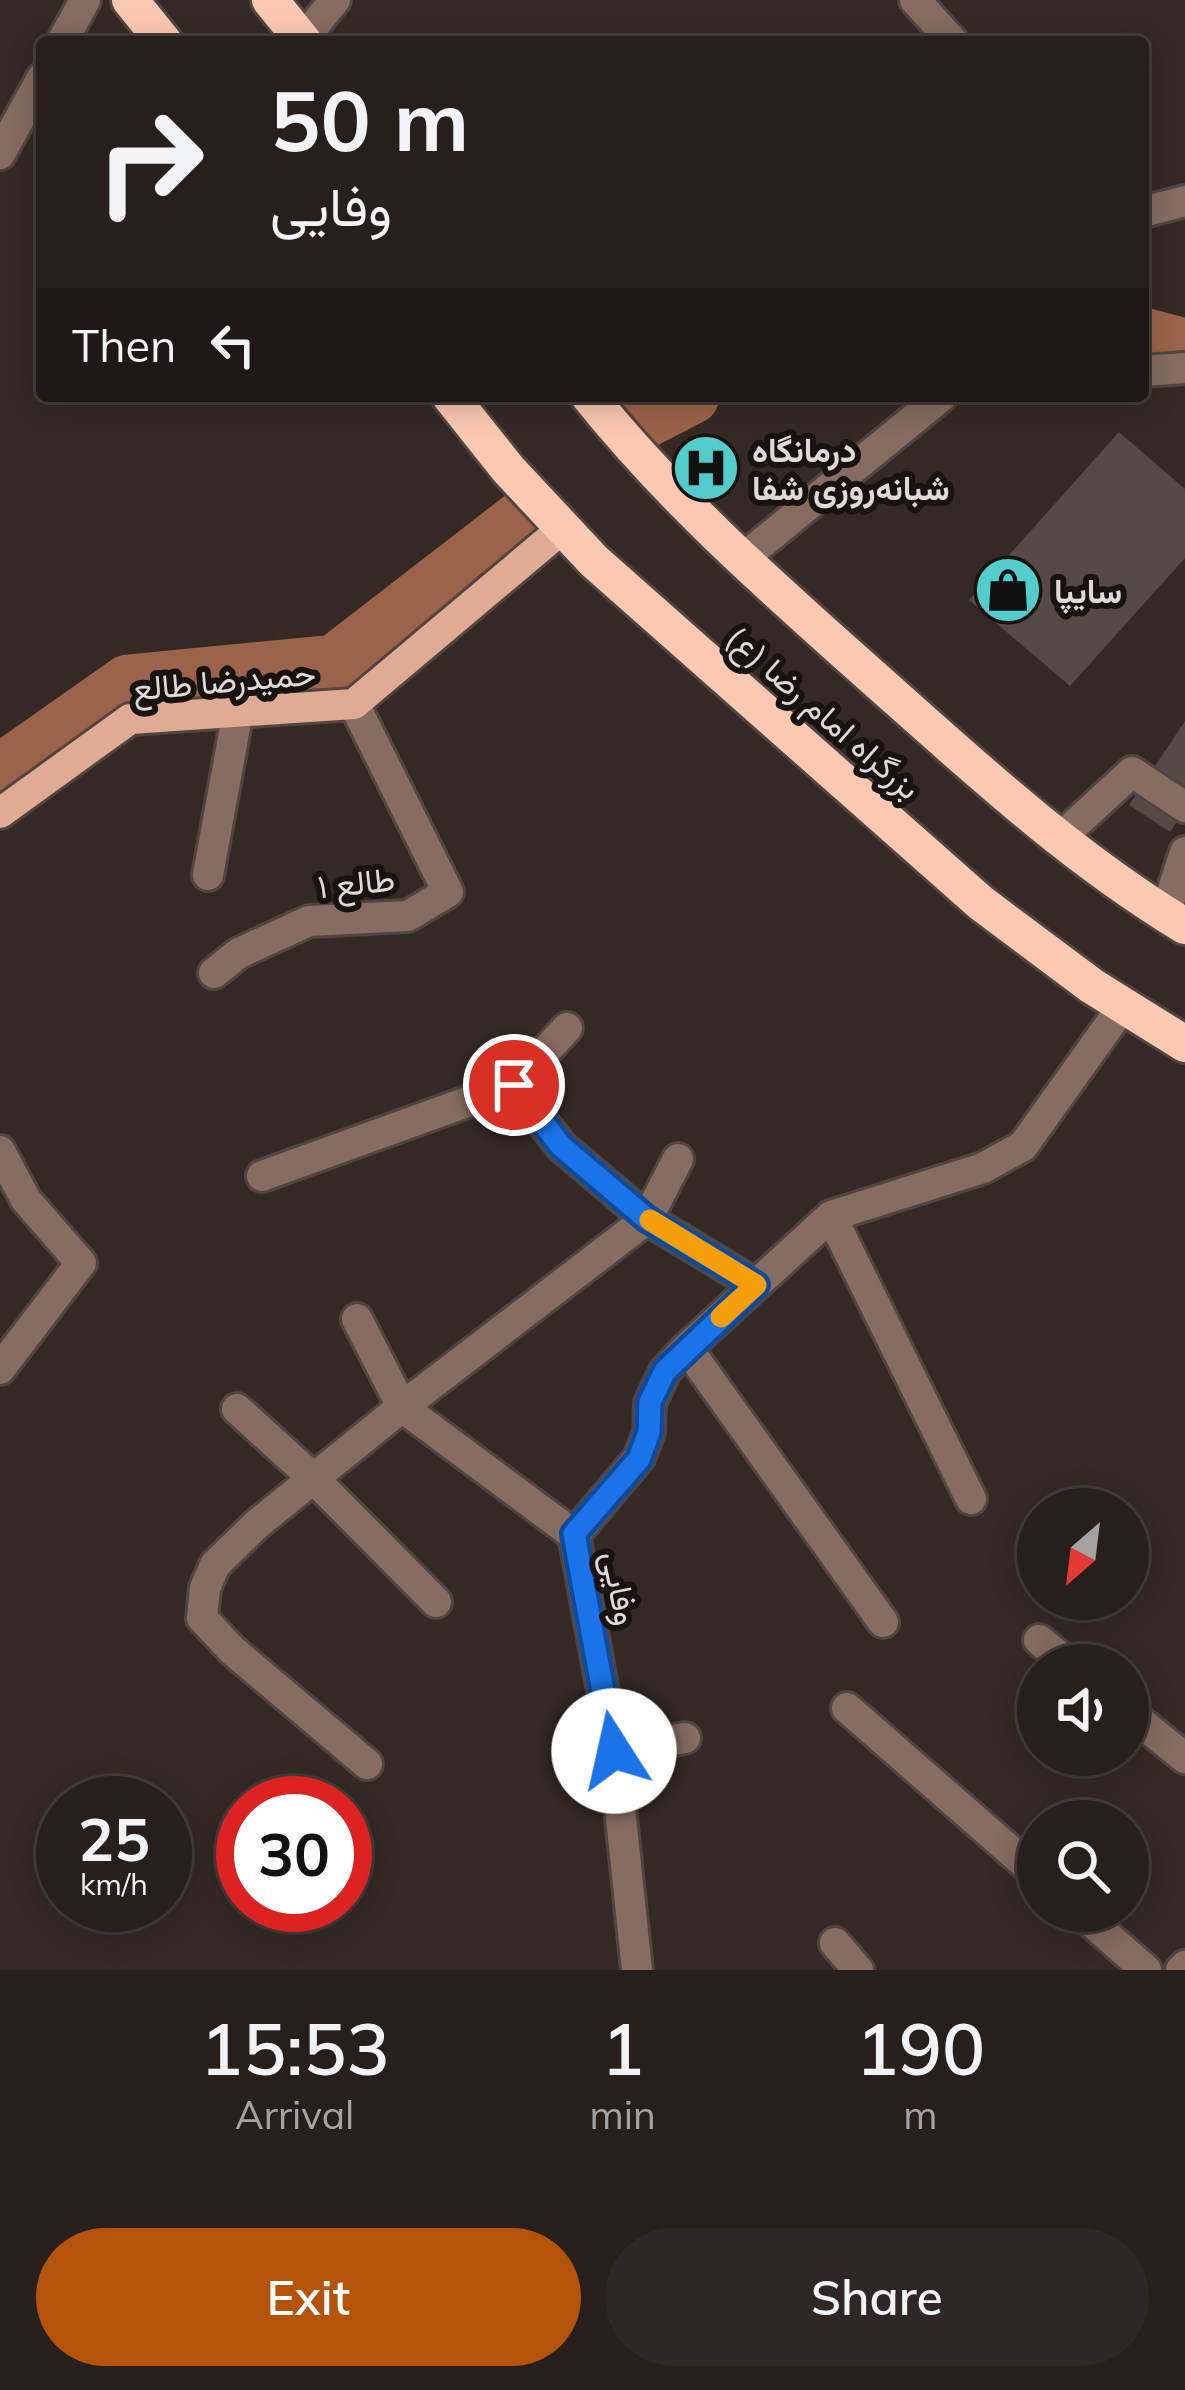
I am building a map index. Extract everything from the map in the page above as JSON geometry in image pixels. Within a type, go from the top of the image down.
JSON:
[{"type":"highway","points":[[130,0],[159,36]]},
{"type":"highway","points":[[270,0],[299,36]]},
{"type":"highway","name":"بزرگراه امام رضا (ع)","points":[[455,402],[594,562],[981,903],[1123,1006],[1185,1044]]},
{"type":"highway","name":"بزرگراه امام رضا (ع)","points":[[605,402],[656,474],[741,560],[1059,839],[1175,920]]},
{"type":"main road","name":"حمیدرضا طالع","points":[[0,813],[130,718],[354,704],[562,529]]},
{"type":"street","points":[[65,36],[85,0]]},
{"type":"street","points":[[307,36],[335,0]]},
{"type":"street","points":[[915,0],[948,36]]},
{"type":"street","points":[[0,154],[36,89]]},
{"type":"street","points":[[1149,210],[1185,201]]},
{"type":"street","points":[[1149,371],[1185,368]]},
{"type":"street","points":[[741,560],[935,402]]},
{"type":"street","name":"طالع ۱","points":[[214,974],[238,953],[309,921],[408,916],[448,892],[354,704]]},
{"type":"street","points":[[208,875],[238,711]]},
{"type":"street","points":[[1059,839],[1132,772],[1185,807]]},
{"type":"street","points":[[1175,920],[1185,852]]},
{"type":"street","name":"وفایی","points":[[638,1970],[614,1751],[574,1534],[639,1459],[649,1432],[650,1402],[665,1371],[687,1348],[832,1216],[983,1168],[1023,1146],[1123,1006]]},
{"type":"street","points":[[262,1176],[514,1085],[567,1028]]},
{"type":"street","points":[[514,1085],[561,1146],[647,1219],[756,1285]]},
{"type":"street","points":[[367,1764],[232,1650],[202,1618],[205,1588],[215,1565],[313,1478],[647,1219],[678,1159]]},
{"type":"street","points":[[0,1369],[81,1263],[26,1200],[2,1161]]},
{"type":"street","points":[[832,1216],[971,1499]]},
{"type":"street","points":[[357,1319],[402,1407],[574,1534]]},
{"type":"street","points":[[687,1348],[884,1622]]},
{"type":"street","points":[[237,1409],[436,1602]]},
{"type":"street","points":[[1039,1640],[1044,1644]]},
{"type":"street","points":[[848,1708],[1017,1857]]},
{"type":"street","points":[[1149,1729],[1185,1759]]},
{"type":"street","points":[[614,1751],[686,1738]]},
{"type":"street","points":[[1102,1932],[1146,1970]]},
{"type":"street","points":[[836,1943],[858,1970]]},
{"type":"building","points":[[1119,432],[1185,489],[1185,558],[1070,686],[969,600]]},
{"type":"building","points":[[1185,721],[1185,809],[1170,832],[1129,805]]},
{"type":"waterway","points":[[1149,338],[1185,347]]},
{"type":"waterway","points":[[633,426],[679,402]]},
{"type":"waterway","points":[[0,773],[128,683],[335,663],[524,517]]},
{"type":"slow traffic","points":[[650,1220],[756,1285],[721,1317]]},
{"type":"place","name":"درمانگاه شبانه‌روزی شفا","points":[[706,468]]},
{"type":"place","name":"سایپا","points":[[1008,590]]},
{"type":"route","points":[[514,1085],[561,1146],[647,1219],[756,1285],[665,1371],[650,1402],[649,1432],[639,1459],[574,1534],[614,1751]]}]
